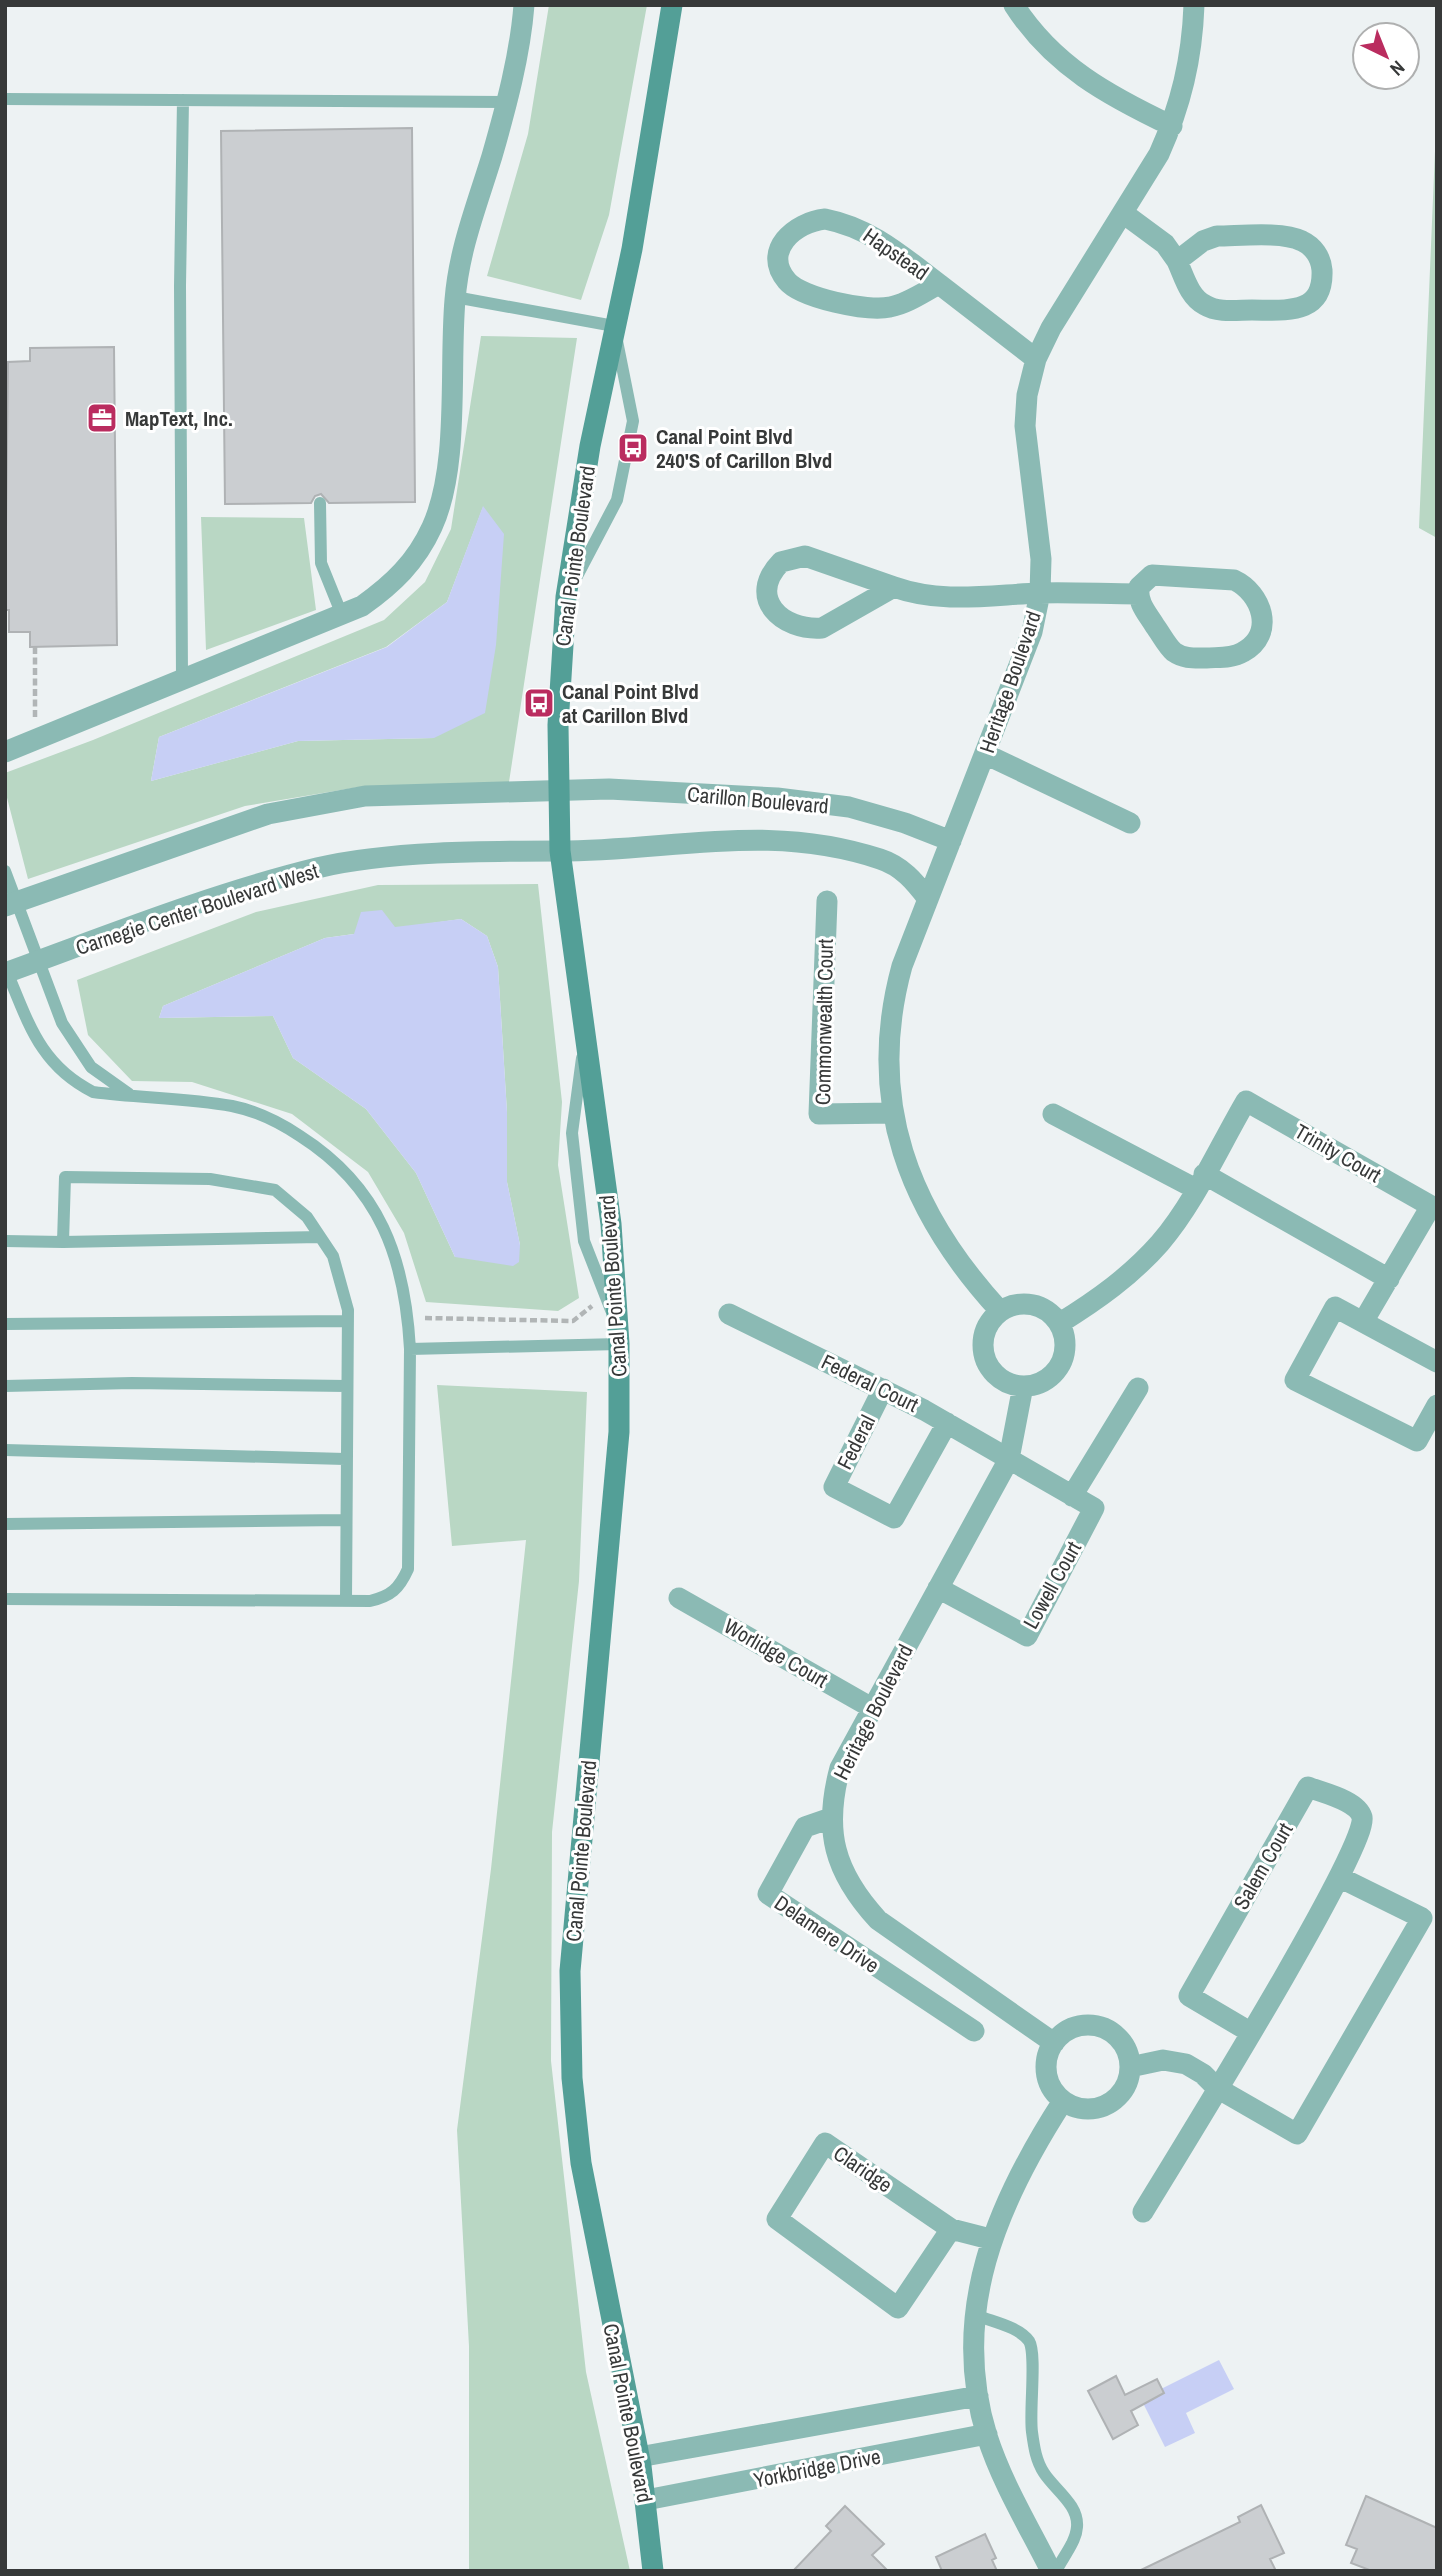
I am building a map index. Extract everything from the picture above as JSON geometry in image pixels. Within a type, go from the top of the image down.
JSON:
[{"type":"street","points":[[5,752],[362,606],[391,585],[413,561],[433,525],[445,473],[452,411],[455,297],[471,213],[515,66],[524,5]]},
{"type":"street","name":"Canal Pointe Boulevard","points":[[653,2571],[639,2457],[581,2164],[572,2078],[570,1971],[619,1432],[618,1336],[611,1224],[560,851],[558,725],[566,597],[590,446],[634,236],[671,5]]},
{"type":"street","points":[[1014,5],[1051,52],[1080,77],[1113,99],[1172,126]]},
{"type":"street","name":"Heritage Boulevard","points":[[1000,1311],[968,1277],[941,1238],[921,1203],[906,1164],[893,1113],[889,1065],[891,1024],[902,966],[1032,632],[1040,593],[1041,559],[1025,426],[1027,395],[1036,359],[1051,328],[1159,154],[1172,126],[1184,88],[1192,45],[1194,5]]},
{"type":"street","points":[[1123,213],[1166,244],[1193,295],[1204,305],[1218,310],[1296,310],[1309,303],[1318,293],[1322,281],[1321,263],[1314,250],[1302,241],[1289,237],[1217,236],[1203,241],[1177,261]]},
{"type":"street","name":"Hapstead","points":[[825,219],[850,224],[872,234],[939,284],[891,307],[873,309],[796,290],[786,280],[779,266],[779,255],[785,238],[796,227],[810,220],[825,219]]},
{"type":"street","points":[[939,284],[1036,359]]},
{"type":"street","points":[[894,587],[829,625],[809,629],[784,621],[774,613],[767,597],[766,585],[781,562],[805,556],[894,587],[936,597],[968,599],[1040,593],[1138,594]]},
{"type":"street","points":[[1152,575],[1234,580],[1246,586],[1256,596],[1262,610],[1262,627],[1254,643],[1232,657],[1185,657],[1173,651],[1140,604],[1138,594],[1143,580],[1152,575]]},
{"type":"street","points":[[985,754],[1130,823]]},
{"type":"street","name":"Carillon Boulevard","points":[[559,792],[609,789],[777,798],[849,807],[905,822],[951,841]]},
{"type":"street","points":[[11,904],[268,814],[316,803],[365,796],[559,792]]},
{"type":"street","name":"Carillon Boulevard","points":[[560,851],[724,839],[779,840],[834,848],[882,860],[900,869],[928,899]]},
{"type":"street","name":"Carnegie Center Boulevard West","points":[[6,973],[269,881],[320,867],[371,859],[560,851]]},
{"type":"street","name":"Commonwealth Court","points":[[827,901],[818,1114],[893,1113]]},
{"type":"street","name":"Trinity Court","points":[[1060,1323],[1097,1300],[1135,1269],[1162,1241],[1246,1101],[1430,1206],[1363,1322]]},
{"type":"street","points":[[1053,1114],[1200,1181],[1389,1279]]},
{"type":"street","points":[[1018,1304],[1034,1304],[1050,1312],[1060,1323],[1066,1348],[1061,1365],[1052,1377],[1038,1385],[1013,1386],[999,1379],[988,1367],[983,1353],[983,1337],[989,1322],[1000,1311],[1018,1304]]},
{"type":"street","points":[[1437,1362],[1335,1307],[1295,1380],[1417,1441],[1437,1405]]},
{"type":"street","name":"Federal Court","points":[[729,1314],[883,1389],[1009,1459]]},
{"type":"street","name":"Heritage Boulevard","points":[[1023,1386],[1009,1459],[840,1768],[831,1818],[834,1846],[842,1870],[857,1898],[878,1920],[1054,2043]]},
{"type":"street","points":[[1072,1496],[1138,1388]]},
{"type":"street","name":"Federal","points":[[883,1389],[834,1487],[894,1518],[947,1423]]},
{"type":"street","name":"Lowell Court","points":[[938,1588],[1027,1636],[1094,1508],[1009,1459]]},
{"type":"street","name":"Worlidge Court","points":[[680,1598],[872,1708]]},
{"type":"street","name":"Salem Court","points":[[1143,2212],[1217,2088],[1341,1878],[1363,1827],[1362,1815],[1355,1806],[1308,1787],[1189,1996],[1250,2032]]},
{"type":"street","name":"Delamere Drive","points":[[831,1818],[805,1827],[768,1894],[974,2031]]},
{"type":"street","points":[[1130,2067],[1163,2060],[1186,2064],[1203,2074],[1217,2088],[1297,2134],[1422,1919],[1341,1878]]},
{"type":"street","points":[[1087,2025],[1103,2028],[1117,2036],[1127,2050],[1130,2067],[1127,2083],[1119,2096],[1106,2105],[1078,2108],[1063,2101],[1052,2088],[1047,2073],[1048,2058],[1054,2043],[1072,2029],[1087,2025]]},
{"type":"street","points":[[1051,2571],[998,2466],[987,2434],[978,2396],[976,2315],[990,2239],[1010,2191],[1063,2101]]},
{"type":"street","name":"Claridge","points":[[825,2143],[951,2228],[898,2308],[777,2219],[825,2143]]},
{"type":"street","points":[[951,2228],[990,2239]]},
{"type":"street","name":"Yorkbridge Drive","points":[[639,2457],[978,2396]]},
{"type":"street","name":"Yorkbridge Drive","points":[[646,2500],[987,2434]]},
{"type":"lane","points":[[5,99],[506,102]]},
{"type":"lane","points":[[182,678],[180,286],[183,100]]},
{"type":"lane","points":[[455,297],[614,326],[633,421],[617,499],[566,597]]},
{"type":"lane","points":[[320,503],[321,563],[342,615]]},
{"type":"lane","points":[[5,871],[11,904],[38,961],[62,1023],[77,1049],[107,1081],[134,1097]]},
{"type":"lane","points":[[5,1599],[346,1600],[386,1597],[399,1587],[408,1569],[410,1349],[408,1315],[395,1252],[369,1199],[332,1160],[280,1123],[233,1106],[93,1091],[60,1071],[45,1054],[6,973]]},
{"type":"lane","points":[[410,1349],[618,1336],[584,1241],[572,1133],[586,1030]]},
{"type":"lane","points":[[64,1242],[65,1178],[210,1179],[275,1191],[307,1217],[333,1256],[348,1310],[344,1520],[346,1600]]},
{"type":"lane","points":[[5,1241],[320,1237]]},
{"type":"lane","points":[[5,1324],[348,1321]]},
{"type":"lane","points":[[5,1386],[132,1383],[346,1386]]},
{"type":"lane","points":[[5,1450],[345,1460]]},
{"type":"lane","points":[[5,1524],[344,1520]]},
{"type":"lane","points":[[976,2315],[1020,2332],[1030,2343],[1034,2358],[1030,2405],[1035,2455],[1044,2473],[1074,2510],[1078,2526],[1074,2541],[1056,2571]]},
{"type":"path","points":[[35,647],[35,720]]},
{"type":"green space","points":[[549,5],[647,5],[609,215],[581,300],[487,276],[528,134]]},
{"type":"green space","points":[[1437,104],[1437,538],[1419,528]]},
{"type":"green space","points":[[481,336],[577,338],[509,782],[359,787],[245,806],[28,879],[5,790],[5,773],[93,740],[384,620],[425,582],[451,529]],"holes":[[[483,507],[434,738],[298,741],[151,781],[159,737],[386,647],[447,602]]]},
{"type":"green space","points":[[201,517],[304,518],[316,610],[206,650]]},
{"type":"green space","points":[[538,884],[562,1102],[558,1165],[579,1298],[558,1311],[426,1302],[404,1233],[368,1172],[292,1114],[192,1082],[132,1081],[88,1035],[77,980],[256,912],[378,885]],"holes":[[[461,919],[487,936],[498,967],[507,1112],[507,1182],[520,1245],[455,1257],[416,1173],[366,1109],[293,1058],[273,1016],[159,1018],[163,1006],[325,938]]]},
{"type":"green space","points":[[437,1385],[587,1392],[579,1581],[552,1832],[551,2061],[586,2372],[630,2571],[469,2571],[469,2346],[457,2130],[491,1869],[526,1540],[452,1546]]},
{"type":"water","points":[[483,506],[504,534],[496,645],[485,713],[434,738],[298,741],[151,781],[159,737],[387,647],[447,602]]},
{"type":"water","points":[[382,910],[395,927],[461,919],[487,936],[498,967],[507,1112],[507,1182],[520,1245],[519,1262],[513,1266],[455,1257],[416,1173],[366,1109],[293,1058],[273,1016],[159,1018],[163,1006],[325,938],[354,934],[361,912]]},
{"type":"water","points":[[1219,2360],[1234,2389],[1186,2413],[1195,2433],[1165,2447],[1141,2399]]},
{"type":"building","points":[[412,128],[415,502],[329,503],[321,494],[315,496],[311,503],[225,504],[221,131]]},
{"type":"building","points":[[114,347],[117,645],[30,647],[30,632],[9,632],[9,610],[5,610],[8,362],[30,361],[30,348]]},
{"type":"building","points":[[1116,2376],[1125,2395],[1157,2379],[1164,2393],[1131,2411],[1138,2425],[1113,2439],[1088,2391]]},
{"type":"building","points":[[1366,2496],[1437,2528],[1437,2571],[1372,2571],[1351,2563],[1357,2549],[1346,2545]]},
{"type":"building","points":[[1261,2505],[1284,2553],[1270,2559],[1276,2571],[1139,2571],[1240,2522],[1238,2517]]},
{"type":"building","points":[[845,2506],[884,2544],[872,2555],[888,2571],[793,2571],[831,2531],[826,2526]]},
{"type":"building","points":[[985,2534],[996,2558],[992,2560],[997,2571],[942,2571],[936,2557]]},
{"type":"place","name":"MapText, Inc.","points":[[102,418]]},
{"type":"place","name":"Canal Point Blvd 240'S of Carillon Blvd","points":[[633,448]]},
{"type":"place","name":"Canal Point Blvd at Carillon Blvd","points":[[539,703]]}]
